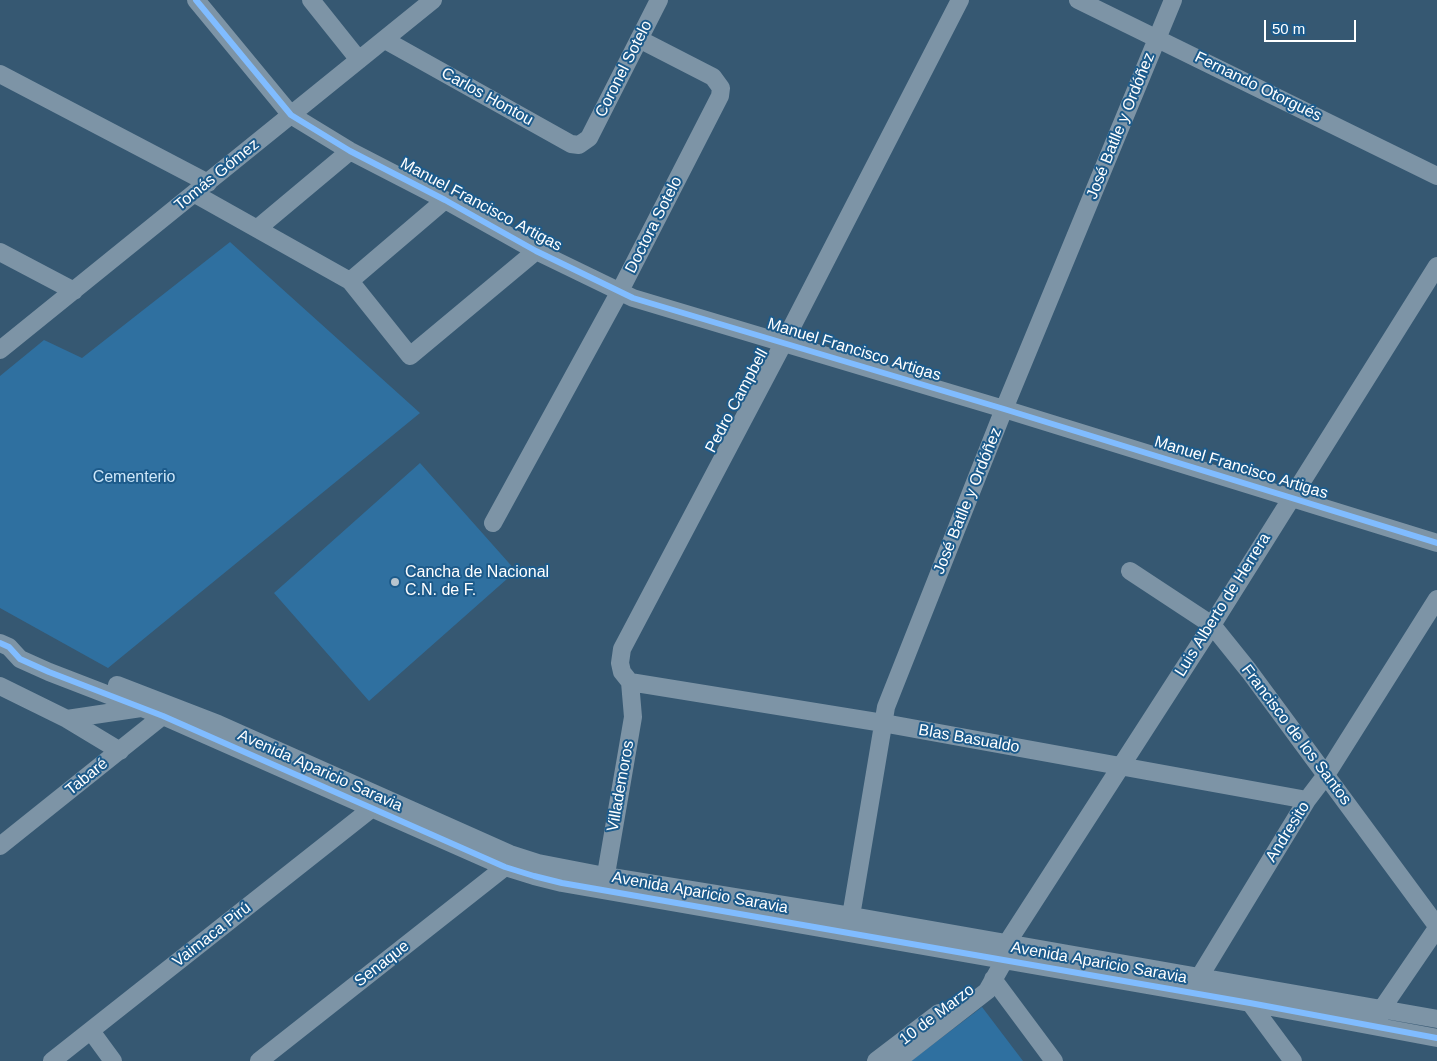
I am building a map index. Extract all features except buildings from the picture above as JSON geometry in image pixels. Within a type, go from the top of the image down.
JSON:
[{"type":"street","name":"Manuel Francisco Artigas","points":[[196,0],[292,115],[350,150],[536,251],[633,298],[1004,409],[1437,543]]},
{"type":"street","points":[[311,0],[359,60]]},
{"type":"street","name":"Tomás Gómez","points":[[0,350],[434,0]]},
{"type":"street","name":"Coronel Sotelo","points":[[589,138],[659,0]]},
{"type":"street","name":"Pedro Campbell","points":[[630,682],[622,672],[620,663],[622,649],[783,344],[960,0]]},
{"type":"street","name":"Fernando Otorgués","points":[[1078,0],[1437,176]]},
{"type":"street","name":"José Batlle y Ordóñez","points":[[850,925],[886,707],[1004,409],[1173,0]]},
{"type":"street","name":"Doctora Sotelo","points":[[493,523],[620,291],[720,96],[721,88],[713,77],[639,38]]},
{"type":"street","name":"Carlos Hontou","points":[[385,40],[571,144],[579,145],[589,138]]},
{"type":"street","points":[[0,74],[202,188],[258,228],[350,281],[410,356],[536,251]]},
{"type":"street","points":[[258,228],[350,150]]},
{"type":"street","points":[[350,281],[445,200]]},
{"type":"street","points":[[0,252],[74,291]]},
{"type":"street","name":"Luis Alberto de Herrera","points":[[1007,943],[1212,624],[1437,266]]},
{"type":"street","name":"Francisco de los Santos","points":[[1130,571],[1212,624],[1249,671],[1437,927]]},
{"type":"street","name":"Andresito","points":[[1197,994],[1200,976],[1307,800],[1326,775],[1437,599]]},
{"type":"street","name":"Avenida Aparicio Saravia","points":[[5,645],[20,659],[49,672],[142,707],[169,712],[371,809],[505,867],[536,870],[850,925],[1007,943],[1200,976],[1251,995]]},
{"type":"street","name":"Avenida Aparicio Saravia","points":[[5,645],[22,648],[169,712],[446,824],[510,854],[536,870]]},
{"type":"street","name":"Blas Basualdo","points":[[630,682],[883,723],[1307,800]]},
{"type":"street","name":"Villademoros","points":[[604,883],[633,717],[630,682]]},
{"type":"street","points":[[0,686],[67,719],[120,751]]},
{"type":"street","points":[[67,719],[142,707]]},
{"type":"street","name":"Tabaré","points":[[0,846],[169,712]]},
{"type":"street","name":"Vaimaca Pirú","points":[[52,1061],[371,809]]},
{"type":"street","name":"Senaque","points":[[258,1061],[505,867]]},
{"type":"street","name":"Avenida Aparicio Saravia","points":[[850,925],[1004,961],[1197,994],[1251,995],[1379,1018],[1437,1038]]},
{"type":"street","points":[[1379,1018],[1437,927]]},
{"type":"street","points":[[1007,943],[1004,961],[993,979],[1054,1061]]},
{"type":"street","name":"10 de Marzo","points":[[876,1061],[981,982],[993,979]]},
{"type":"street","name":"10 de Marzo","points":[[897,1061],[987,991],[993,979]]},
{"type":"street","points":[[1251,995],[1293,1061]]},
{"type":"street","name":"Avenida Aparicio Saravia","points":[[1379,1018],[1437,1018]]},
{"type":"street","points":[[91,1031],[113,1061]]},
{"type":"green space","name":"Cementerio","points":[[230,242],[420,413],[108,668],[0,608],[0,376],[44,340],[82,358]]},
{"type":"green space","name":"Cancha de Nacional C.N. de F.","points":[[420,463],[516,571],[369,701],[274,593]]},
{"type":"green space","points":[[982,1007],[1023,1061],[911,1061]]},
{"type":"cycle path","points":[[196,0],[291,115],[350,151],[445,200],[536,251],[633,298],[1004,409],[1437,543]]},
{"type":"cycle path","points":[[0,643],[9,647],[20,659],[49,672],[163,716],[505,867],[534,876],[562,883],[1250,1003],[1437,1038]]},
{"type":"place","name":"Cancha de Nacional C.N. de F.","points":[[395,582]]}]
